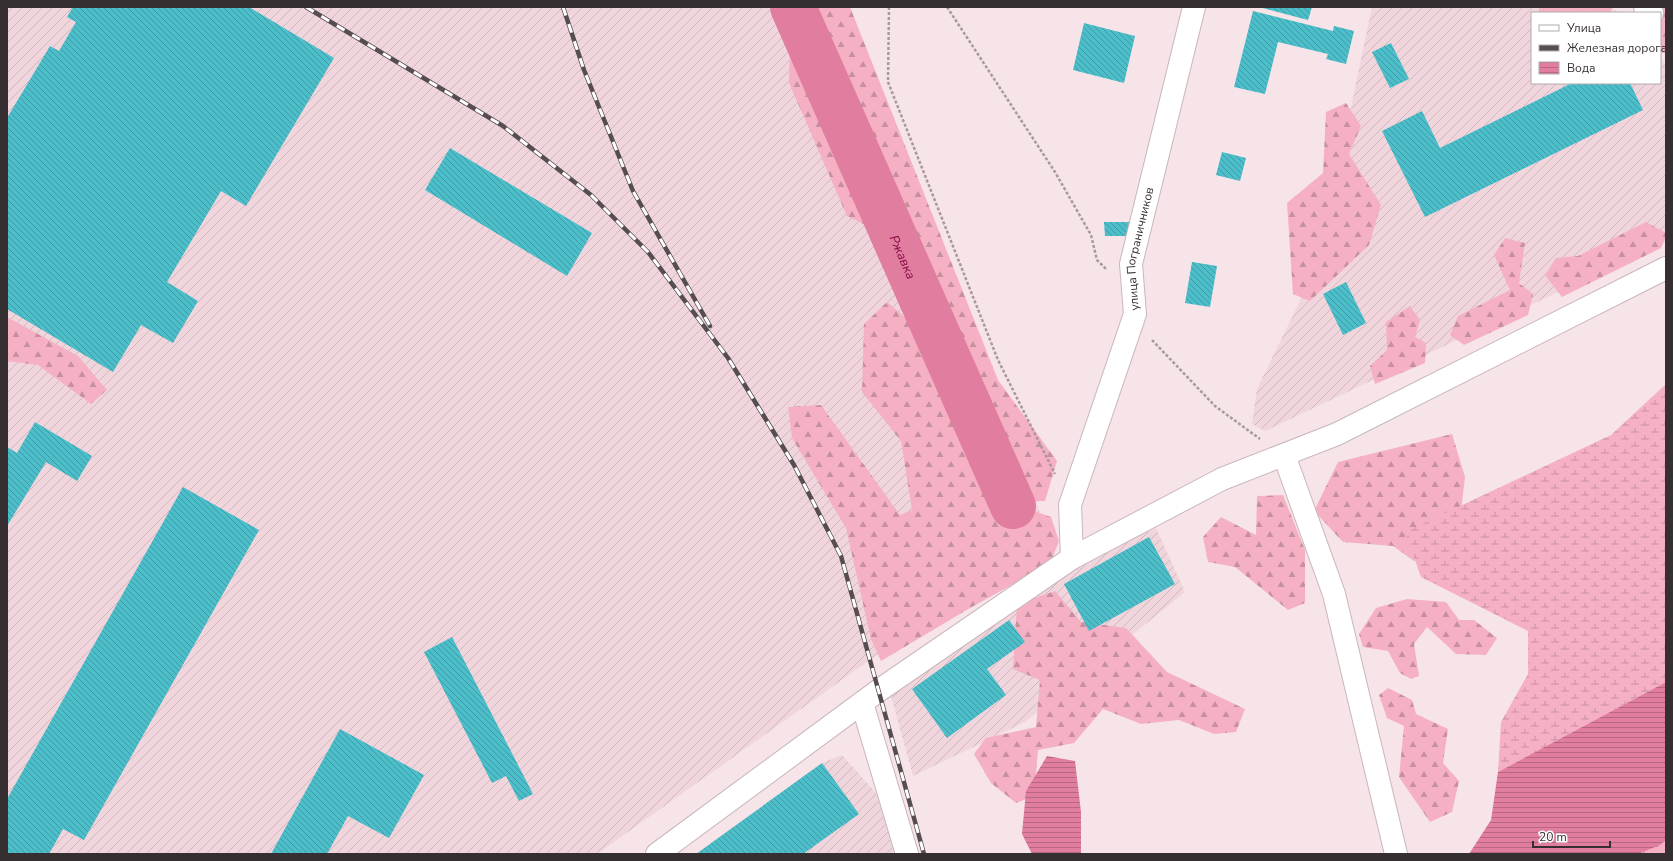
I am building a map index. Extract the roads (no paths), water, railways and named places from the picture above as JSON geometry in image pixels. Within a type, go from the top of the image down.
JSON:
[{"type":"street","name":"улица Пограничников","points":[[1072,558],[1070,505],[1135,314],[1131,264],[1194,7]]},
{"type":"street","points":[[657,854],[862,704],[1072,558],[1222,479],[1337,434],[1666,268]]},
{"type":"street","points":[[1284,455],[1334,594],[1396,854]]},
{"type":"street","points":[[862,704],[907,854]]},
{"type":"water","points":[[1666,682],[1666,840],[1660,845],[1638,854],[1469,854],[1491,820],[1498,772]]},
{"type":"water","points":[[1047,756],[1075,761],[1081,812],[1081,854],[1032,854],[1022,834],[1026,791]]},
{"type":"waterway","name":"Ржавка","points":[[793,7],[1013,506]]},
{"type":"railway","points":[[306,7],[503,126],[591,195],[648,252],[728,358],[794,465],[841,556],[924,854]]},
{"type":"railway","points":[[563,7],[584,70],[633,191],[710,326]]}]
